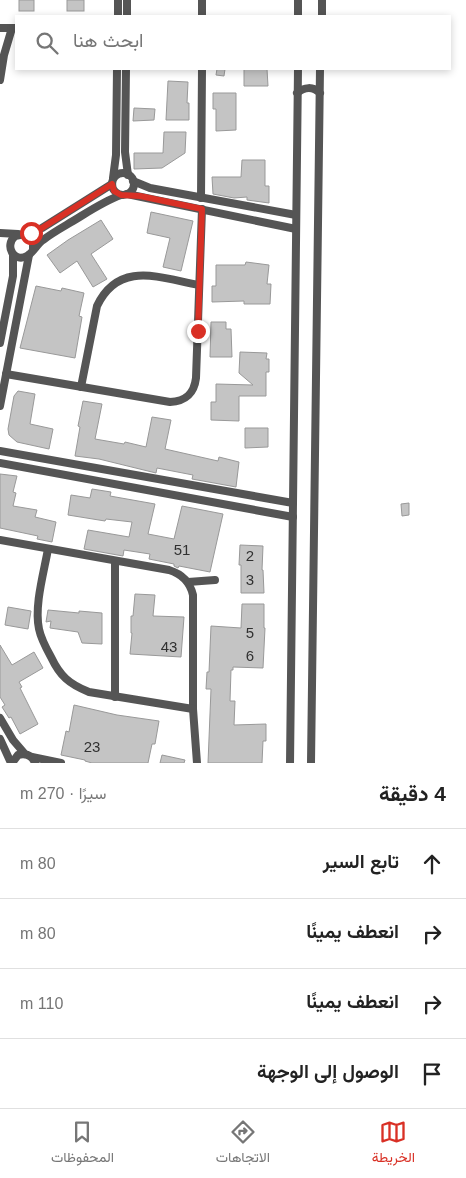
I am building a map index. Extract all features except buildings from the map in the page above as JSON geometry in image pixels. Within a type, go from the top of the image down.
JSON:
[{"type":"street","points":[[118,0],[118,15]]},
{"type":"street","points":[[126,15],[127,0]]},
{"type":"street","points":[[202,0],[202,15]]},
{"type":"street","points":[[298,0],[298,15]]},
{"type":"street","points":[[322,0],[322,15]]},
{"type":"street","points":[[0,28],[14,28],[4,55],[0,80]]},
{"type":"street","points":[[118,70],[116,155],[112,181],[114,191],[296,229]]},
{"type":"street","points":[[0,244],[20,258],[31,252],[48,236],[103,202],[124,194],[133,188],[125,152],[126,70]]},
{"type":"street","points":[[201,198],[202,70]]},
{"type":"street","points":[[290,763],[298,70]]},
{"type":"street","points":[[311,763],[320,70]]},
{"type":"street","points":[[297,93],[300,90],[309,88],[320,93]]},
{"type":"street","points":[[0,343],[13,276],[10,246],[12,239],[21,234],[42,228],[112,181],[118,174],[131,178],[150,188],[296,215]]},
{"type":"street","points":[[6,374],[170,402],[186,399],[195,386],[196,378],[202,209]]},
{"type":"street","points":[[0,233],[21,234],[33,242],[0,406]]},
{"type":"street","points":[[81,387],[98,306],[110,286],[131,276],[143,274],[200,285]]},
{"type":"street","points":[[0,451],[293,503]]},
{"type":"street","points":[[0,462],[293,517]]},
{"type":"street","points":[[108,482],[110,470]]},
{"type":"street","points":[[177,495],[179,483]]},
{"type":"street","points":[[0,540],[169,570],[176,572],[188,582],[193,595],[193,709],[197,763]]},
{"type":"street","points":[[48,549],[38,619],[41,638],[58,671],[68,681],[89,692],[193,709]]},
{"type":"street","points":[[115,560],[115,696]]},
{"type":"street","points":[[188,582],[216,580]]},
{"type":"street","points":[[0,718],[13,740],[31,758]]},
{"type":"street","points":[[0,739],[12,763],[18,755],[60,763]]},
{"type":"route","points":[[31,233],[99,194],[112,184],[114,191],[121,195],[140,196],[202,209],[198,331]]}]
